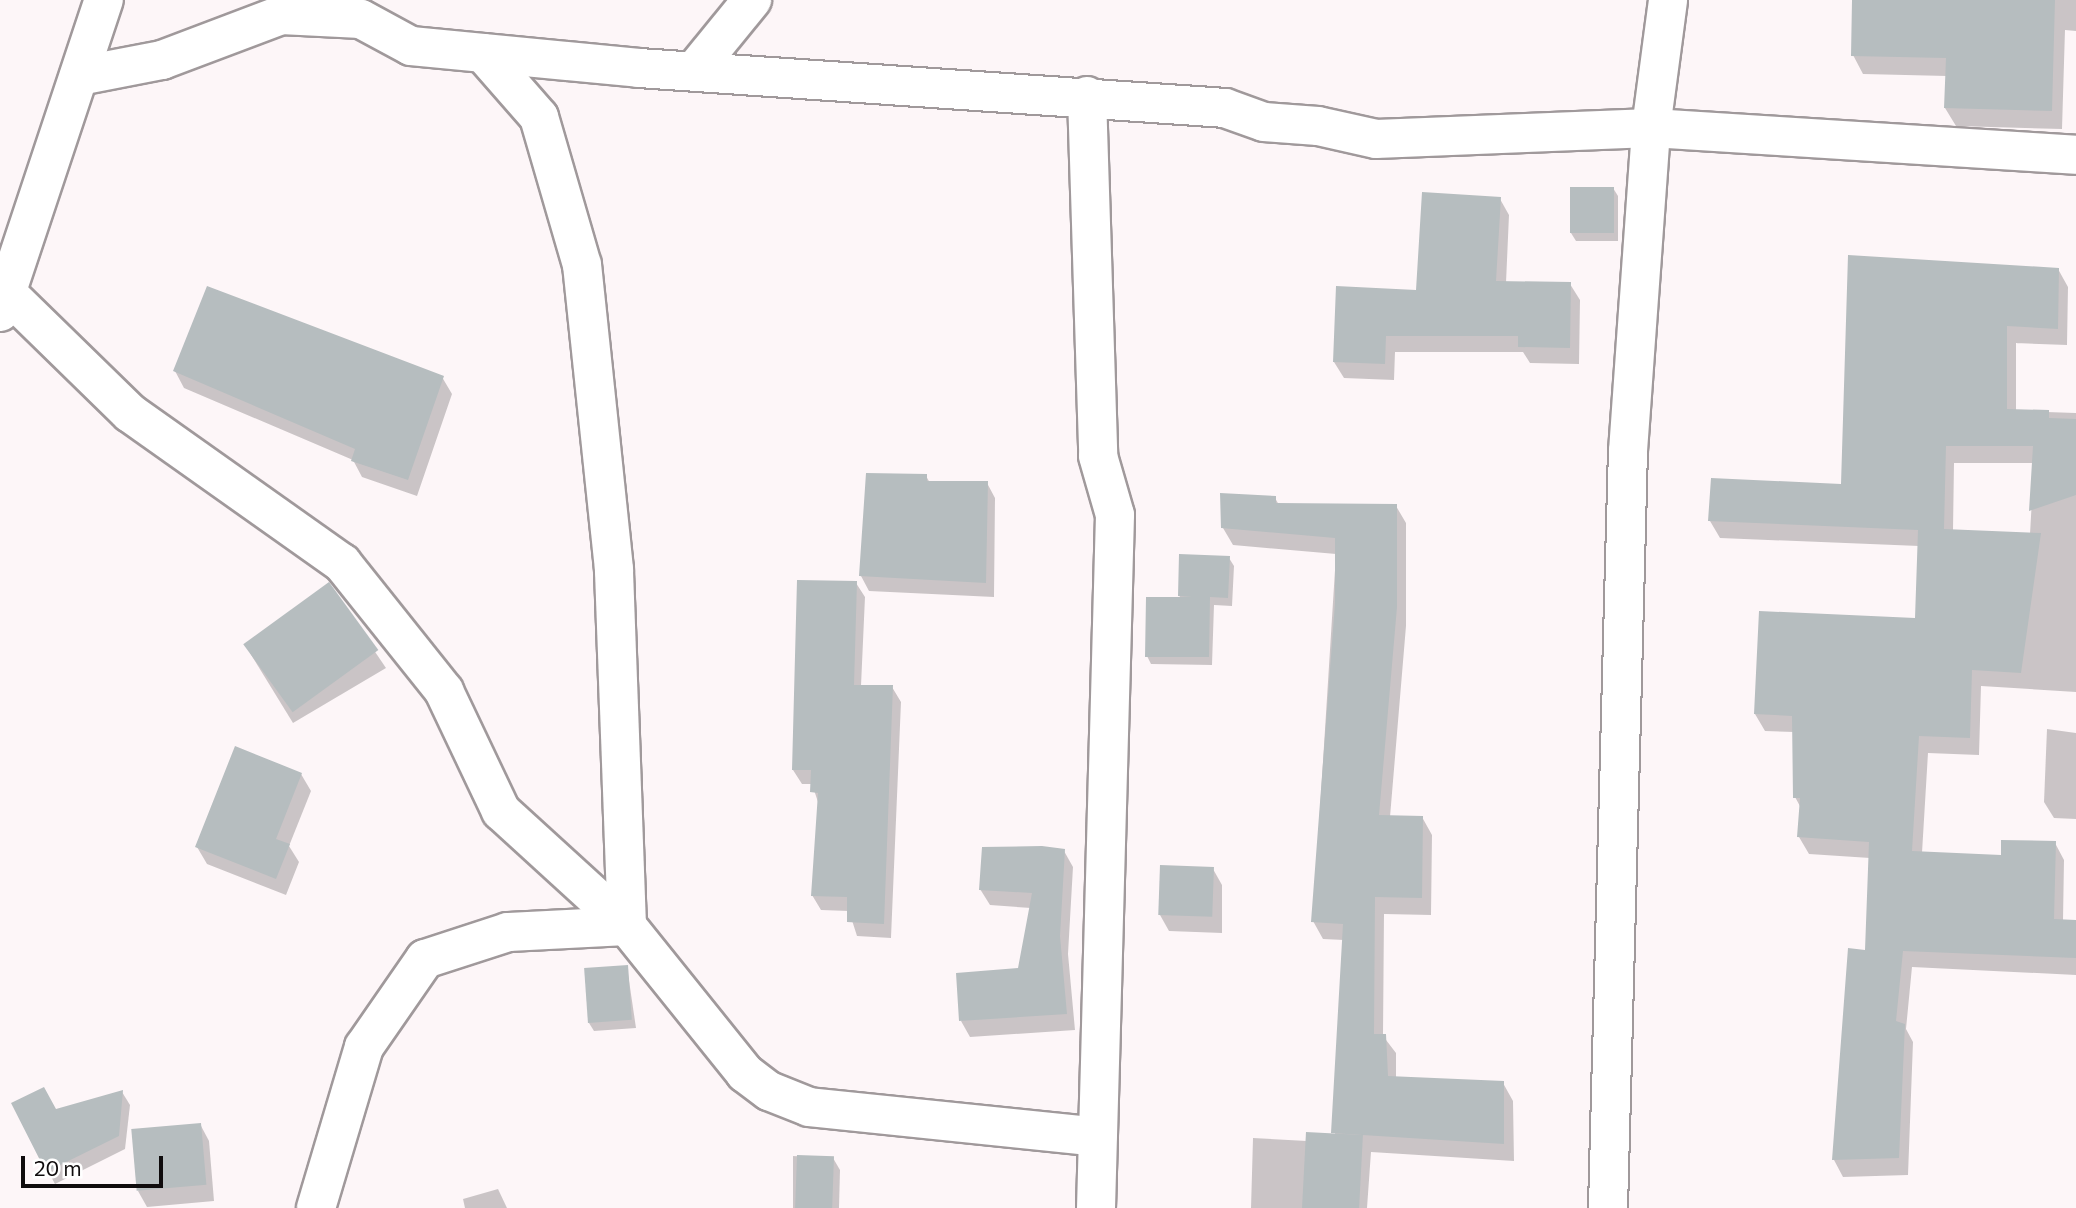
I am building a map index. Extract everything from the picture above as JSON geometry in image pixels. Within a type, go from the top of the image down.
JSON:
[{"type":"street","points":[[104,0],[2,301],[130,413],[342,563],[443,691],[501,811],[628,926],[745,1073],[789,1101],[831,1110],[1097,1137]]},
{"type":"street","points":[[694,71],[752,0]]},
{"type":"street","points":[[1608,1208],[1628,451],[1651,128],[1668,0]]},
{"type":"street","points":[[79,76],[162,60],[281,15],[361,19],[411,46],[694,71],[1087,96],[1225,108],[1264,122],[1318,126],[1376,139],[1651,128],[2076,155]]},
{"type":"street","points":[[483,53],[539,117],[582,265],[614,569],[628,926]]},
{"type":"street","points":[[1087,96],[1098,456],[1115,515],[1096,1208]]},
{"type":"street","points":[[316,1208],[364,1047],[425,959],[508,932],[628,926]]},
{"type":"building","points":[[1852,0],[2055,0],[2052,111],[1944,108],[1946,58],[1851,56]]},
{"type":"building","points":[[1570,187],[1614,187],[1614,233],[1570,233]]},
{"type":"building","points":[[1422,192],[1501,197],[1496,281],[1571,282],[1570,348],[1518,347],[1518,336],[1386,336],[1385,364],[1333,362],[1336,286],[1416,290]]},
{"type":"building","points":[[1848,255],[2059,268],[2058,329],[2007,326],[2007,409],[2049,410],[2049,418],[2076,419],[2076,495],[2029,511],[2033,446],[1946,446],[1944,529],[2041,533],[2021,673],[1972,670],[1970,738],[1919,736],[1912,851],[2001,855],[2001,840],[2056,841],[2054,919],[2076,920],[2076,958],[1903,951],[1896,1021],[1905,1024],[1899,1158],[1832,1160],[1848,948],[1865,950],[1869,842],[1797,837],[1800,798],[1793,798],[1792,716],[1754,714],[1759,611],[1915,618],[1918,530],[1708,521],[1711,478],[1841,484]]},
{"type":"building","points":[[207,286],[444,376],[408,480],[351,461],[355,449],[173,371]]},
{"type":"building","points":[[866,473],[927,474],[927,481],[988,481],[986,583],[859,576]]},
{"type":"building","points":[[1220,493],[1276,496],[1276,503],[1397,504],[1397,607],[1379,815],[1423,816],[1422,898],[1375,897],[1374,1034],[1386,1034],[1388,1076],[1504,1081],[1504,1144],[1331,1133],[1343,924],[1311,922],[1335,603],[1335,538],[1221,528]]},
{"type":"building","points":[[1179,554],[1230,556],[1228,598],[1210,597],[1209,657],[1145,657],[1146,597],[1192,597],[1178,596]]},
{"type":"building","points":[[797,580],[857,581],[854,685],[893,685],[884,924],[847,922],[847,897],[811,896],[818,793],[810,792],[811,770],[792,770]]},
{"type":"building","points":[[329,582],[378,650],[293,712],[243,644]]},
{"type":"building","points":[[235,746],[302,773],[276,839],[290,844],[276,879],[195,847]]},
{"type":"building","points":[[1042,846],[1065,849],[1060,936],[1067,1014],[959,1021],[956,973],[1018,968],[1032,893],[979,890],[982,847]]},
{"type":"building","points":[[1160,865],[1214,867],[1212,917],[1158,915]]},
{"type":"building","points":[[628,965],[632,1020],[588,1023],[584,968]]},
{"type":"building","points":[[44,1087],[56,1109],[123,1090],[119,1136],[46,1172],[11,1103]]},
{"type":"building","points":[[201,1123],[206,1185],[137,1191],[131,1129]]},
{"type":"building","points":[[1306,1132],[1363,1135],[1359,1208],[1302,1208]]},
{"type":"building","points":[[797,1155],[834,1156],[832,1208],[795,1208]]}]
